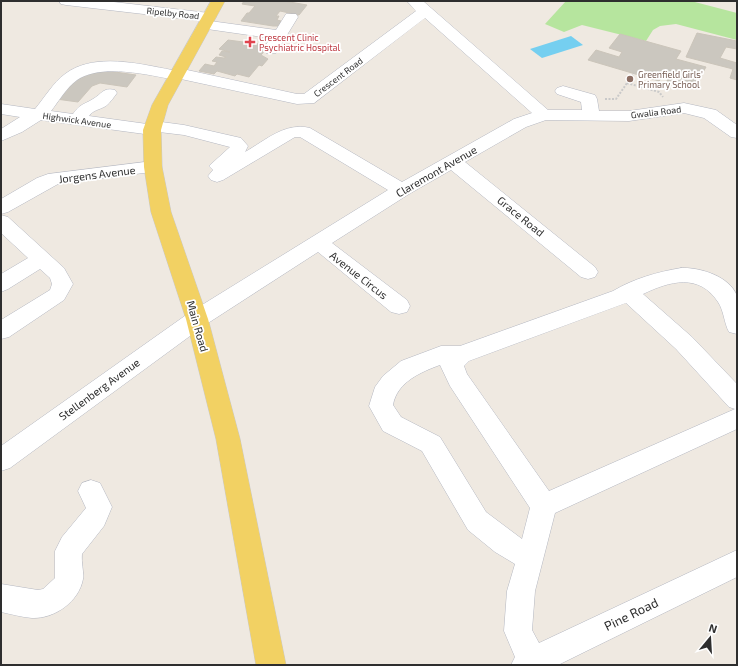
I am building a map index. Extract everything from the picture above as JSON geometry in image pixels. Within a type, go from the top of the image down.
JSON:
[{"type":"main road","name":"Main Road","points":[[218,1],[160,105],[153,128],[153,168],[162,212],[197,319],[228,439],[271,665]]},
{"type":"street","name":"Ripelby Road","points":[[66,1],[207,21],[279,35]]},
{"type":"street","name":"Crescent Road","points":[[1,136],[37,114],[72,76],[94,68],[116,66],[177,74],[298,99],[308,99],[420,6]]},
{"type":"street","points":[[420,6],[544,115]]},
{"type":"street","points":[[271,50],[291,17]]},
{"type":"street","points":[[563,91],[590,107]]},
{"type":"street","points":[[77,120],[86,108],[100,102],[109,93]]},
{"type":"street","name":"Gwalia Road","points":[[544,115],[590,107],[645,115],[684,108],[730,117],[737,133]]},
{"type":"street","name":"Highwick Avenue","points":[[1,109],[77,120],[184,130],[228,139],[239,146],[238,150],[211,175],[291,132],[304,132],[402,190]]},
{"type":"street","name":"Claremont Avenue","points":[[197,319],[402,190],[520,123],[544,115]]},
{"type":"street","name":"Grace Road","points":[[452,161],[588,272]]},
{"type":"street","name":"Jorgens Avenue","points":[[1,208],[44,182],[55,178],[153,168]]},
{"type":"street","points":[[1,222],[61,277],[63,281],[61,291],[1,331]]},
{"type":"street","name":"Avenue Circus","points":[[319,243],[399,306]]},
{"type":"street","points":[[1,284],[41,259]]},
{"type":"street","points":[[530,558],[504,543],[477,521],[431,444],[392,424],[381,406],[383,394],[391,383],[409,367],[441,355],[461,354],[620,297],[626,292],[642,284],[684,273],[693,274],[704,278],[727,298],[737,326]]},
{"type":"street","points":[[626,292],[657,316],[681,339],[737,400]]},
{"type":"street","name":"Stellenberg Avenue","points":[[1,460],[197,319]]},
{"type":"street","points":[[461,354],[451,362],[458,379],[544,506],[521,591],[518,631],[529,664]]},
{"type":"street","points":[[544,506],[737,418]]},
{"type":"street","points":[[1,598],[33,604],[42,604],[51,600],[65,588],[68,584],[69,575],[68,553],[98,512],[99,507],[91,491]]},
{"type":"street","name":"Pine Road","points":[[529,664],[737,563]]},
{"type":"path","points":[[590,107],[616,99],[634,73]]},
{"type":"path","points":[[627,83],[659,92],[667,103]]},
{"type":"green space","points":[[566,1],[691,1],[737,13],[737,40],[676,24],[660,26],[653,30],[646,41],[582,25],[564,32],[545,24]]},
{"type":"water","points":[[571,36],[583,45],[542,58],[530,49]]},
{"type":"building","points":[[244,1],[284,1],[307,5],[299,15],[280,11],[276,16],[279,16],[277,20],[281,21],[278,26],[273,26],[241,21],[255,6],[242,4]]},
{"type":"building","points":[[697,33],[737,41],[737,49],[726,47],[720,58],[737,63],[737,80],[730,78],[733,69],[686,57]]},
{"type":"building","points":[[620,34],[681,51],[676,59],[706,67],[694,88],[667,81],[668,78],[662,77],[659,81],[588,60],[596,50],[619,57],[622,52],[609,48]]},
{"type":"building","points":[[228,40],[259,44],[257,46],[267,48],[261,55],[268,59],[262,66],[259,65],[249,77],[237,74],[235,76],[217,71],[214,74],[199,71],[205,64],[214,66],[217,62],[212,61],[216,57],[226,57],[219,55],[222,51],[230,52],[219,49]]},
{"type":"building","points":[[101,70],[136,75],[127,87],[100,83],[92,86],[78,102],[56,99],[75,78]]},
{"type":"place","name":"Crescent Clinic Psychiatric Hospital","points":[[250,42]]},
{"type":"place","name":"Greenfield Girls' Primary School","points":[[630,79]]}]
